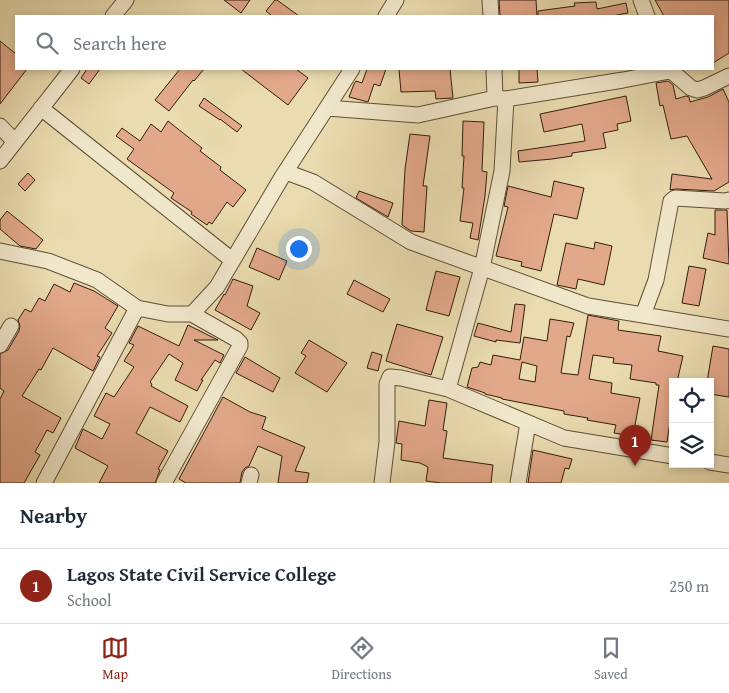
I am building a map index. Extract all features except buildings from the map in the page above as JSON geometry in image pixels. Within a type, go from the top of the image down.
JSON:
[{"type":"street","points":[[387,15],[396,0]]},
{"type":"street","points":[[490,0],[491,15]]},
{"type":"street","points":[[641,0],[647,15]]},
{"type":"street","points":[[0,161],[71,70]]},
{"type":"street","points":[[192,314],[216,287],[351,70]]},
{"type":"street","points":[[448,389],[482,268],[502,171],[501,98],[494,70]]},
{"type":"street","points":[[327,108],[418,115],[501,98],[623,80],[669,70],[691,88],[697,90],[729,76]]},
{"type":"street","points":[[41,108],[232,260]]},
{"type":"street","points":[[0,126],[15,142]]},
{"type":"street","points":[[286,172],[313,182],[411,242],[588,306],[729,330]]},
{"type":"street","points":[[643,315],[656,280],[671,201],[675,198],[729,200]]},
{"type":"street","points":[[0,250],[48,262],[97,280],[137,308],[168,314],[192,314],[240,342],[240,346],[164,483]]},
{"type":"street","points":[[44,483],[137,308]]},
{"type":"street","points":[[0,345],[10,326]]},
{"type":"street","points":[[382,483],[387,442],[387,384],[390,377],[448,389],[564,438],[669,455]]},
{"type":"street","points":[[518,483],[528,423]]},
{"type":"street","points":[[714,463],[729,465]]},
{"type":"place","name":"Lagos State Civil Service College","points":[[635,466]]}]
